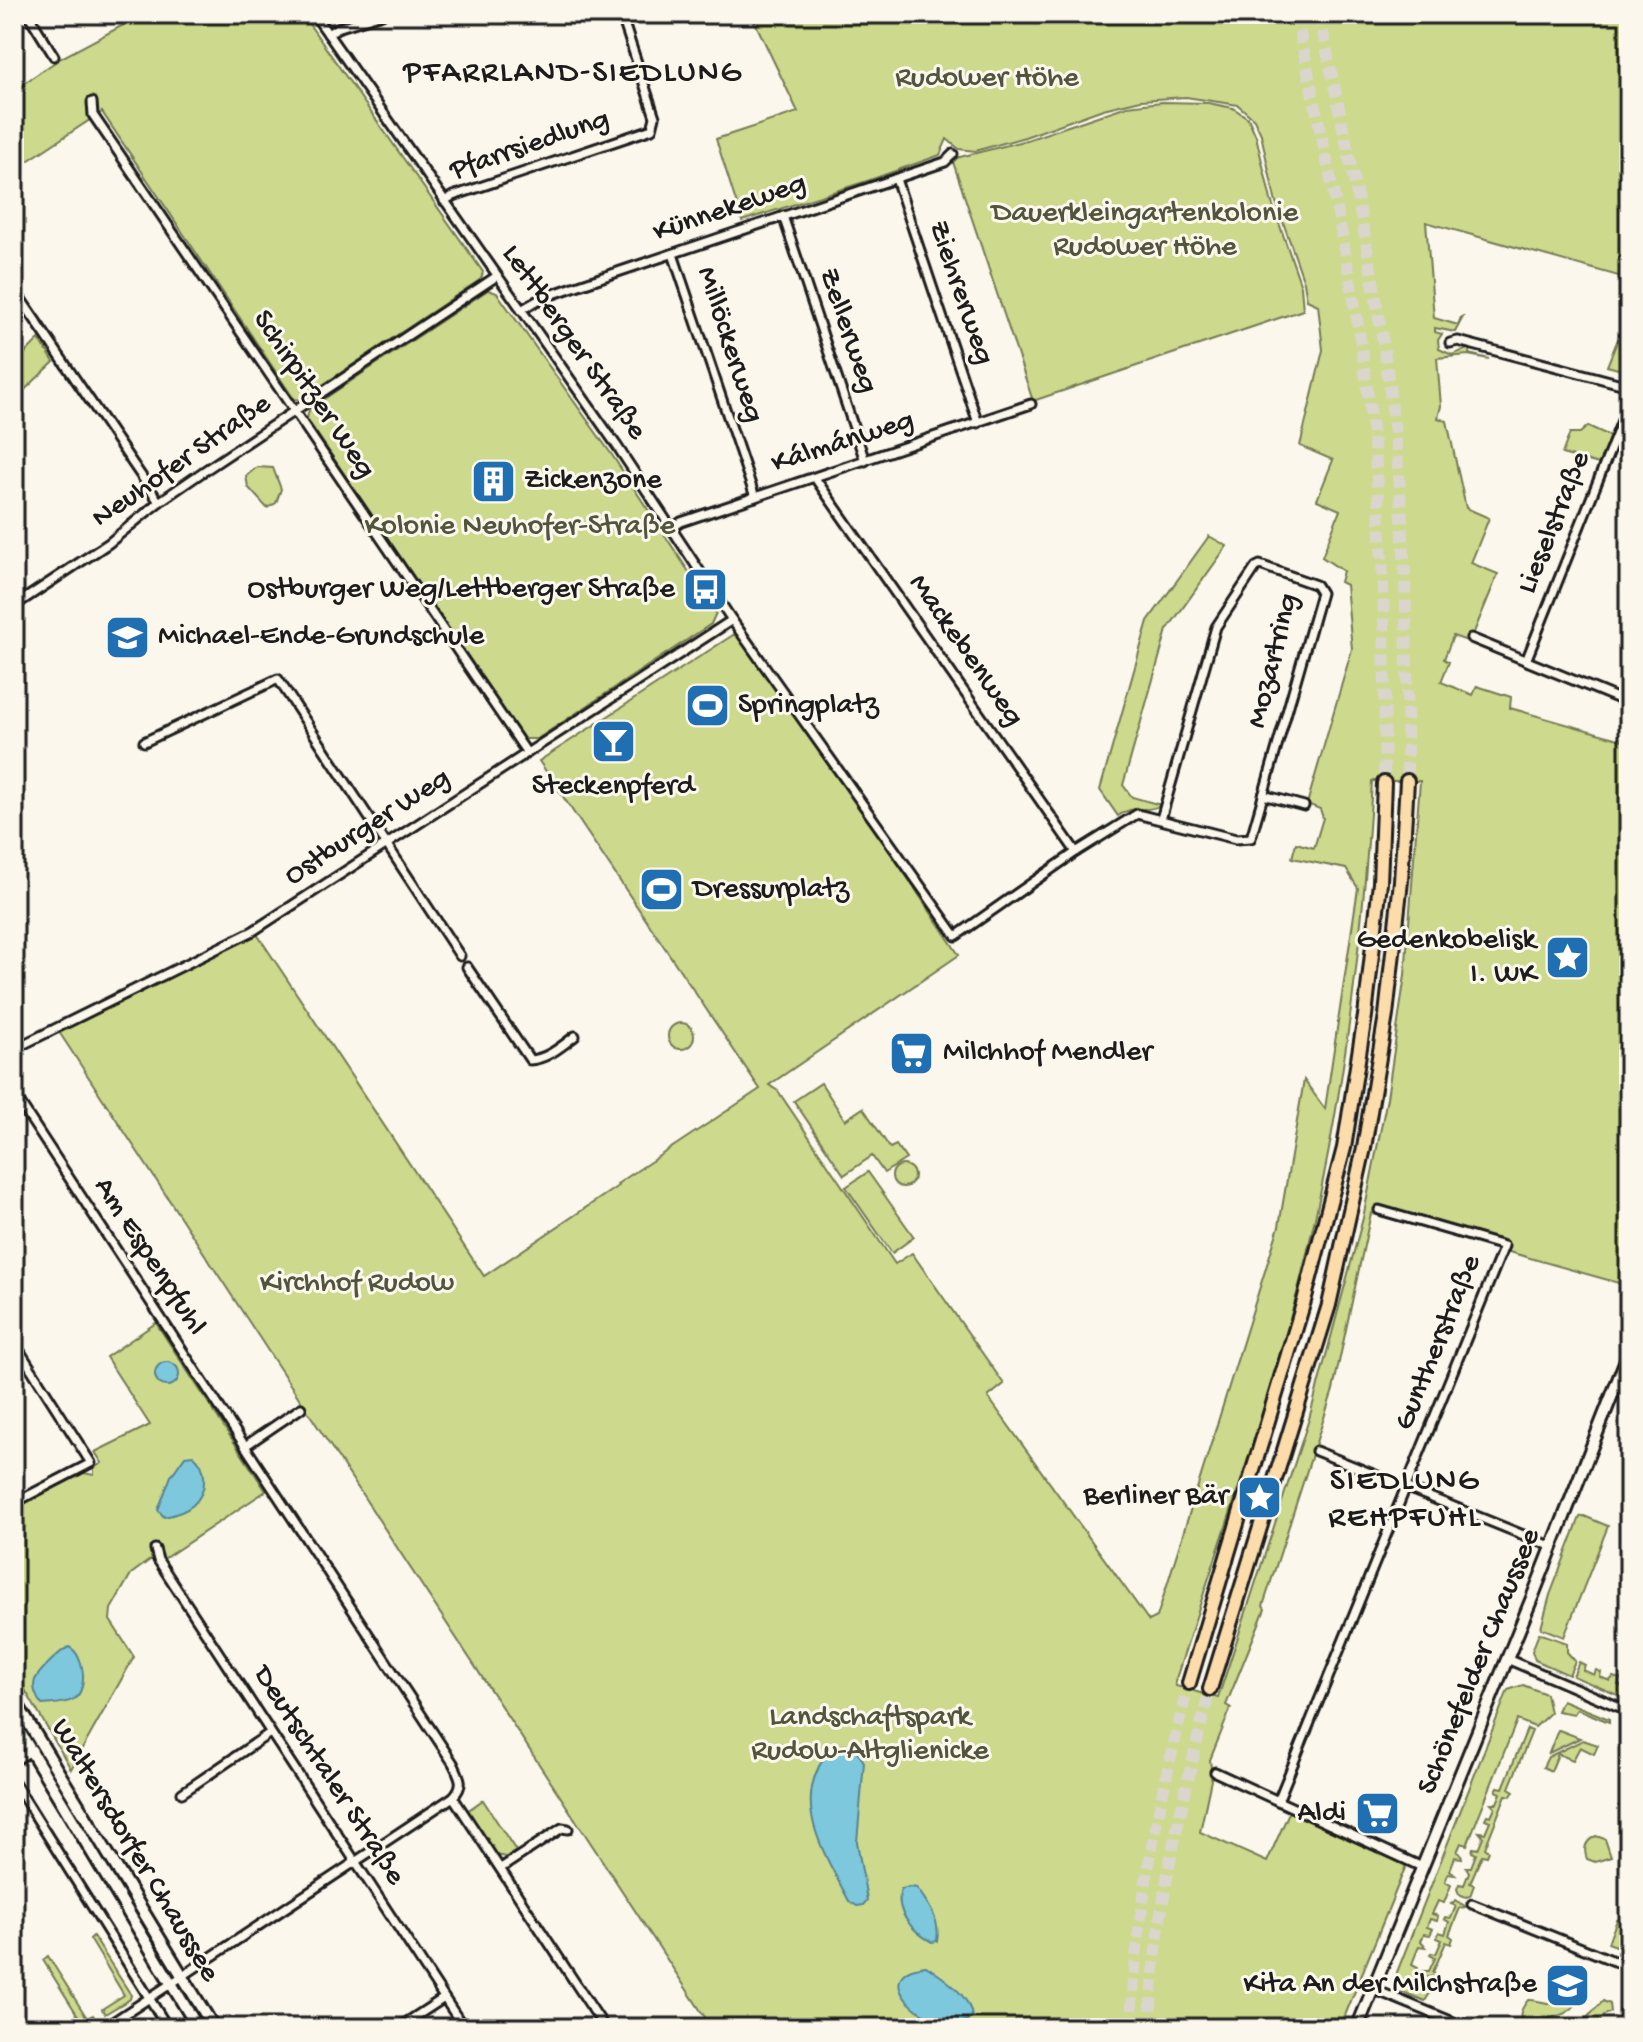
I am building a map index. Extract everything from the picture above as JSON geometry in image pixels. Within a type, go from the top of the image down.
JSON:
[{"type":"highway","points":[[1210,1689],[1329,1305],[1364,1148],[1386,1015],[1401,881],[1407,781]]},
{"type":"highway","points":[[1189,1683],[1304,1301],[1344,1148],[1365,1016],[1379,898],[1384,783]]},
{"type":"main road","name":"Schönefelder Chaussee","points":[[1357,2028],[1629,1352]]},
{"type":"main road","name":"Waltersdorfer Chaussee","points":[[14,1699],[214,2028]]},
{"type":"main road","name":"Waltersdorfer Chaussee","points":[[14,1723],[198,2028]]},
{"type":"street","points":[[28,14],[54,56]]},
{"type":"street","name":"Lettberger Straße","points":[[314,14],[732,620],[956,936],[1076,852]]},
{"type":"street","points":[[328,34],[337,28],[382,14]]},
{"type":"street","name":"Pfarrsiedlung","points":[[444,201],[652,129],[655,117],[621,14]]},
{"type":"street","name":"Schirpitzer Weg","points":[[92,102],[93,115],[527,753]]},
{"type":"street","name":"Künnekeweg","points":[[521,310],[542,298],[945,162],[953,154]]},
{"type":"street","name":"Ziehrerweg","points":[[896,179],[978,423]]},
{"type":"street","name":"Zellerweg","points":[[783,216],[865,461]]},
{"type":"street","name":"Millöckerweg","points":[[673,254],[755,497]]},
{"type":"street","name":"Neuhofer Straße","points":[[14,606],[109,543],[159,502],[497,276]]},
{"type":"street","points":[[14,289],[159,502]]},
{"type":"street","points":[[1450,343],[1458,341],[1629,386]]},
{"type":"street","name":"Lieselstraße","points":[[1526,661],[1629,403]]},
{"type":"street","name":"Kálmánweg","points":[[671,529],[681,522],[1031,404]]},
{"type":"street","name":"Mackebenweg","points":[[815,478],[1076,852]]},
{"type":"street","name":"Mozartring","points":[[1076,852],[1137,814],[1251,838],[1321,593],[1316,585],[1264,565],[1256,567],[1216,627],[1161,819]]},
{"type":"street","name":"Ostburger Weg","points":[[14,1049],[253,931],[732,620]]},
{"type":"street","points":[[1471,638],[1629,703]]},
{"type":"street","points":[[144,742],[278,679],[460,956]]},
{"type":"street","points":[[1263,795],[1304,806]]},
{"type":"street","points":[[467,967],[530,1060],[548,1055],[575,1036]]},
{"type":"street","name":"Am Espenpfuhl","points":[[14,1094],[453,1763],[462,1783],[453,1797]]},
{"type":"street","name":"Guntherstraße","points":[[1278,1801],[1504,1246],[1379,1210]]},
{"type":"street","points":[[14,1342],[91,1459],[88,1465],[14,1503]]},
{"type":"street","points":[[1615,1386],[1629,1390]]},
{"type":"street","points":[[245,1446],[301,1408]]},
{"type":"street","points":[[1316,1451],[1553,1547]]},
{"type":"street","name":"Deutschtaler Straße","points":[[155,1549],[158,1560],[464,2028]]},
{"type":"street","points":[[1507,1659],[1629,1711]]},
{"type":"street","points":[[182,1793],[270,1733]]},
{"type":"street","points":[[14,1761],[41,1745]]},
{"type":"street","points":[[1215,1772],[1422,1867]]},
{"type":"street","name":"Waltersdorfer Chaussee","points":[[14,1782],[168,2028]]},
{"type":"street","points":[[104,2028],[453,1797],[605,2028]]},
{"type":"street","points":[[501,1868],[562,1828],[568,1829]]},
{"type":"street","points":[[1472,1904],[1629,1967]]},
{"type":"street","points":[[1373,1989],[1468,2028]]},
{"type":"street","points":[[398,2028],[444,1998]]},
{"type":"green space","points":[[144,14],[302,14],[483,272],[481,279],[300,400],[294,399],[102,112],[14,170],[14,90],[61,58]]},
{"type":"green space","name":"Landschaftspark Rudow-Altglienicke","points":[[751,14],[1629,14],[1629,279],[1426,222],[1434,318],[1458,325],[1463,317],[1455,332],[1435,328],[1435,332],[1442,334],[1438,340],[1439,349],[1452,355],[1470,348],[1469,354],[1489,359],[1468,355],[1437,358],[1441,406],[1438,418],[1447,421],[1466,508],[1489,518],[1471,563],[1498,574],[1470,642],[1453,636],[1444,659],[1449,662],[1441,682],[1473,695],[1477,686],[1511,697],[1510,708],[1629,742],[1629,1286],[1371,1213],[1333,1390],[1263,1606],[1265,1609],[1226,1705],[1231,1708],[1210,1760],[1212,1775],[1200,1832],[1267,1862],[1290,1810],[1407,1863],[1340,2028],[712,2028],[59,1032],[257,934],[484,1276],[760,1089],[539,761],[733,635],[738,636],[959,955],[769,1085],[778,1091],[895,1264],[912,1253],[1004,1384],[988,1397],[1149,1621],[1157,1617],[1279,1226],[1304,1080],[1325,1109],[1358,888],[1346,869],[1292,858],[1296,843],[1314,848],[1323,818],[1320,809],[1307,804],[1352,649],[1346,585],[1340,582],[1343,571],[1322,557],[1340,510],[1317,500],[1333,460],[1300,446],[1323,350],[1318,305],[1307,300],[1304,282],[1275,199],[1261,134],[1254,119],[1238,105],[1186,97],[1141,100],[1103,109],[975,151],[959,149],[947,139],[940,155],[742,221],[716,139],[798,112]],"holes":[[[1372,781],[1420,781],[1405,975],[1387,1098],[1363,1218],[1309,1419],[1218,1698],[1176,1686],[1175,1682],[1268,1397],[1295,1301],[1325,1173],[1355,978]]]},
{"type":"green space","name":"Dauerkleingartenkolonie Rudower Höhe","points":[[1162,102],[1208,103],[1233,108],[1248,118],[1256,136],[1271,200],[1301,286],[1303,310],[1033,401],[952,159],[1024,141],[1127,106]]},
{"type":"green space","name":"Kolonie Neuhofer-Straße","points":[[488,290],[497,293],[612,455],[716,613],[711,624],[537,739],[524,739],[307,419],[309,409]]},
{"type":"green space","points":[[1629,312],[1629,372],[1607,366]]},
{"type":"green space","points":[[39,339],[54,362],[14,400],[14,364]]},
{"type":"green space","points":[[1588,426],[1610,436],[1599,464],[1562,454],[1570,433],[1580,433]]},
{"type":"green space","points":[[257,467],[273,468],[281,489],[276,503],[267,508],[248,487],[246,476]]},
{"type":"green space","points":[[1209,536],[1227,546],[1167,630],[1123,785],[1132,797],[1161,805],[1130,810],[1118,816],[1100,790],[1148,621]]},
{"type":"green space","points":[[681,1023],[690,1027],[694,1036],[690,1045],[681,1049],[672,1045],[668,1036],[672,1027]]},
{"type":"green space","points":[[821,1083],[845,1120],[863,1108],[890,1148],[896,1145],[906,1159],[884,1173],[872,1156],[844,1175],[794,1101]]},
{"type":"green space","points":[[903,1165],[911,1168],[914,1176],[911,1184],[903,1187],[895,1184],[892,1176],[895,1168]]},
{"type":"green space","points":[[868,1172],[914,1237],[892,1253],[846,1187]]},
{"type":"green space","points":[[156,1323],[266,1491],[165,1558],[150,1560],[131,1574],[111,1609],[110,1620],[134,1657],[71,1769],[14,1671],[14,1508],[84,1473],[94,1475],[94,1468],[102,1463],[95,1452],[150,1425],[106,1357]]},
{"type":"green space","points":[[1580,1517],[1608,1526],[1564,1637],[1541,1628],[1550,1595]]},
{"type":"green space","points":[[1539,1633],[1567,1643],[1567,1652],[1575,1661],[1569,1675],[1535,1660],[1532,1651]]},
{"type":"green space","points":[[1579,1662],[1585,1665],[1583,1670],[1594,1675],[1596,1670],[1601,1672],[1600,1677],[1610,1681],[1613,1677],[1620,1679],[1618,1685],[1629,1689],[1629,1700],[1573,1676]]},
{"type":"green space","points":[[1523,1685],[1546,1694],[1550,1713],[1535,1727],[1517,1720],[1467,1845],[1461,1843],[1457,1852],[1462,1858],[1455,1857],[1450,1870],[1455,1875],[1448,1874],[1445,1882],[1451,1885],[1444,1903],[1438,1901],[1432,1914],[1438,1916],[1437,1921],[1430,1919],[1427,1927],[1433,1929],[1430,1935],[1424,1934],[1421,1941],[1426,1947],[1419,1946],[1412,1964],[1418,1967],[1410,1991],[1414,1992],[1419,1980],[1433,1988],[1425,2001],[1395,1989],[1394,1980],[1508,1690]]},
{"type":"green space","points":[[1562,1700],[1609,1719],[1609,1722],[1577,1709],[1574,1714],[1557,1711]]},
{"type":"green space","points":[[1527,1729],[1532,1731],[1509,1788],[1514,1791],[1511,1796],[1506,1795],[1485,1848],[1489,1851],[1487,1856],[1482,1855],[1470,1883],[1474,1885],[1470,1896],[1466,1897],[1459,1894],[1457,1889],[1459,1884],[1464,1885],[1469,1872],[1466,1867],[1471,1867],[1476,1854],[1472,1852],[1473,1848],[1478,1849],[1483,1837],[1479,1832],[1485,1833],[1490,1821],[1485,1819],[1487,1815],[1491,1816],[1495,1807],[1491,1803],[1497,1803],[1501,1793],[1496,1791],[1498,1787],[1503,1788]]},
{"type":"green space","points":[[1558,1730],[1580,1738],[1549,1753]]},
{"type":"green space","points":[[1583,1740],[1598,1745],[1594,1754],[1580,1747],[1573,1760],[1558,1754],[1551,1771],[1543,1767],[1548,1757]]},
{"type":"green space","points":[[483,1800],[516,1851],[506,1857],[496,1855],[467,1811]]},
{"type":"green space","points":[[1596,1836],[1605,1839],[1611,1857],[1595,1862],[1587,1859],[1585,1849],[1589,1840]]},
{"type":"green space","points":[[1456,1900],[1466,1907],[1460,1908],[1449,1935],[1453,1938],[1451,1944],[1446,1942],[1433,1972],[1437,1977],[1425,1976],[1423,1971],[1429,1971],[1435,1958],[1430,1955],[1436,1954],[1442,1940],[1437,1938],[1439,1932],[1445,1934],[1449,1922],[1444,1919],[1451,1918],[1456,1906],[1451,1904]]},
{"type":"green space","points":[[1617,1920],[1629,1925],[1629,1951],[1608,1943]]},
{"type":"green space","points":[[93,1936],[131,1995],[130,1999],[105,2014],[102,2009],[124,1995],[90,1939]]},
{"type":"green space","points":[[48,1956],[87,2018],[93,2015],[96,2020],[85,2027],[43,1960]]},
{"type":"green space","points":[[1568,1995],[1575,1995],[1577,2002],[1569,2010],[1540,2022],[1538,2028],[1523,2025],[1521,2012],[1528,2000],[1554,2004]]},
{"type":"green space","points":[[1603,2001],[1610,2004],[1611,2012],[1600,2020],[1604,2028],[1584,2028],[1584,2021]]},
{"type":"water","points":[[167,1362],[178,1369],[179,1374],[172,1385],[167,1386],[156,1379],[155,1374],[162,1363]]},
{"type":"water","points":[[193,1455],[204,1472],[201,1493],[190,1507],[164,1517],[158,1510],[171,1476],[185,1456]]},
{"type":"water","points":[[69,1647],[81,1664],[82,1688],[74,1699],[67,1702],[42,1705],[34,1686],[35,1680],[50,1661]]},
{"type":"water","points":[[848,1745],[857,1751],[864,1762],[857,1842],[867,1900],[857,1906],[849,1901],[820,1843],[811,1804],[812,1785],[819,1765],[833,1746]]},
{"type":"water","points":[[917,1888],[933,1913],[937,1941],[932,1942],[918,1933],[903,1913],[900,1906],[901,1889]]},
{"type":"water","points":[[926,1966],[948,1981],[961,1995],[972,2018],[957,2023],[940,2021],[910,2004],[901,1992],[900,1980],[907,1971]]},
{"type":"tunnel","points":[[1296,14],[1345,252],[1374,443],[1383,589],[1384,783]]},
{"type":"tunnel","points":[[1319,14],[1368,255],[1391,401],[1405,591],[1407,781]]},
{"type":"tunnel","points":[[1131,2028],[1138,1940],[1151,1854],[1189,1683]]},
{"type":"tunnel","points":[[1150,2028],[1163,1900],[1210,1689]]},
{"type":"place","name":"Zickenzone","points":[[493,481]]},
{"type":"place","name":"Ostburger Weg/Lettberger Straße","points":[[706,590]]},
{"type":"place","name":"Michael-Ende-Grundschule","points":[[127,637]]},
{"type":"place","name":"Springplatz","points":[[707,706]]},
{"type":"place","name":"Steckenpferd","points":[[613,741]]},
{"type":"place","name":"Dressurplatz","points":[[662,890]]},
{"type":"place","name":"Gedenkobelisk I. WK","points":[[1567,958]]},
{"type":"place","name":"Milchhof Mendler","points":[[912,1053]]},
{"type":"place","name":"Berliner Bär","points":[[1259,1497]]},
{"type":"place","name":"Aldi","points":[[1377,1814]]},
{"type":"place","name":"Kita An der Milchstraße","points":[[1568,1985]]},
{"type":"district","name":"PFARRLAND-SIEDLUNG","points":[[573,74]]},
{"type":"district","name":"SIEDLUNG REHPFUHL","points":[[1405,1500]]},
{"type":"park label","name":"Rudower Höhe","points":[[987,79]]},
{"type":"park label","name":"Kirchhof Rudow","points":[[357,1284]]}]
